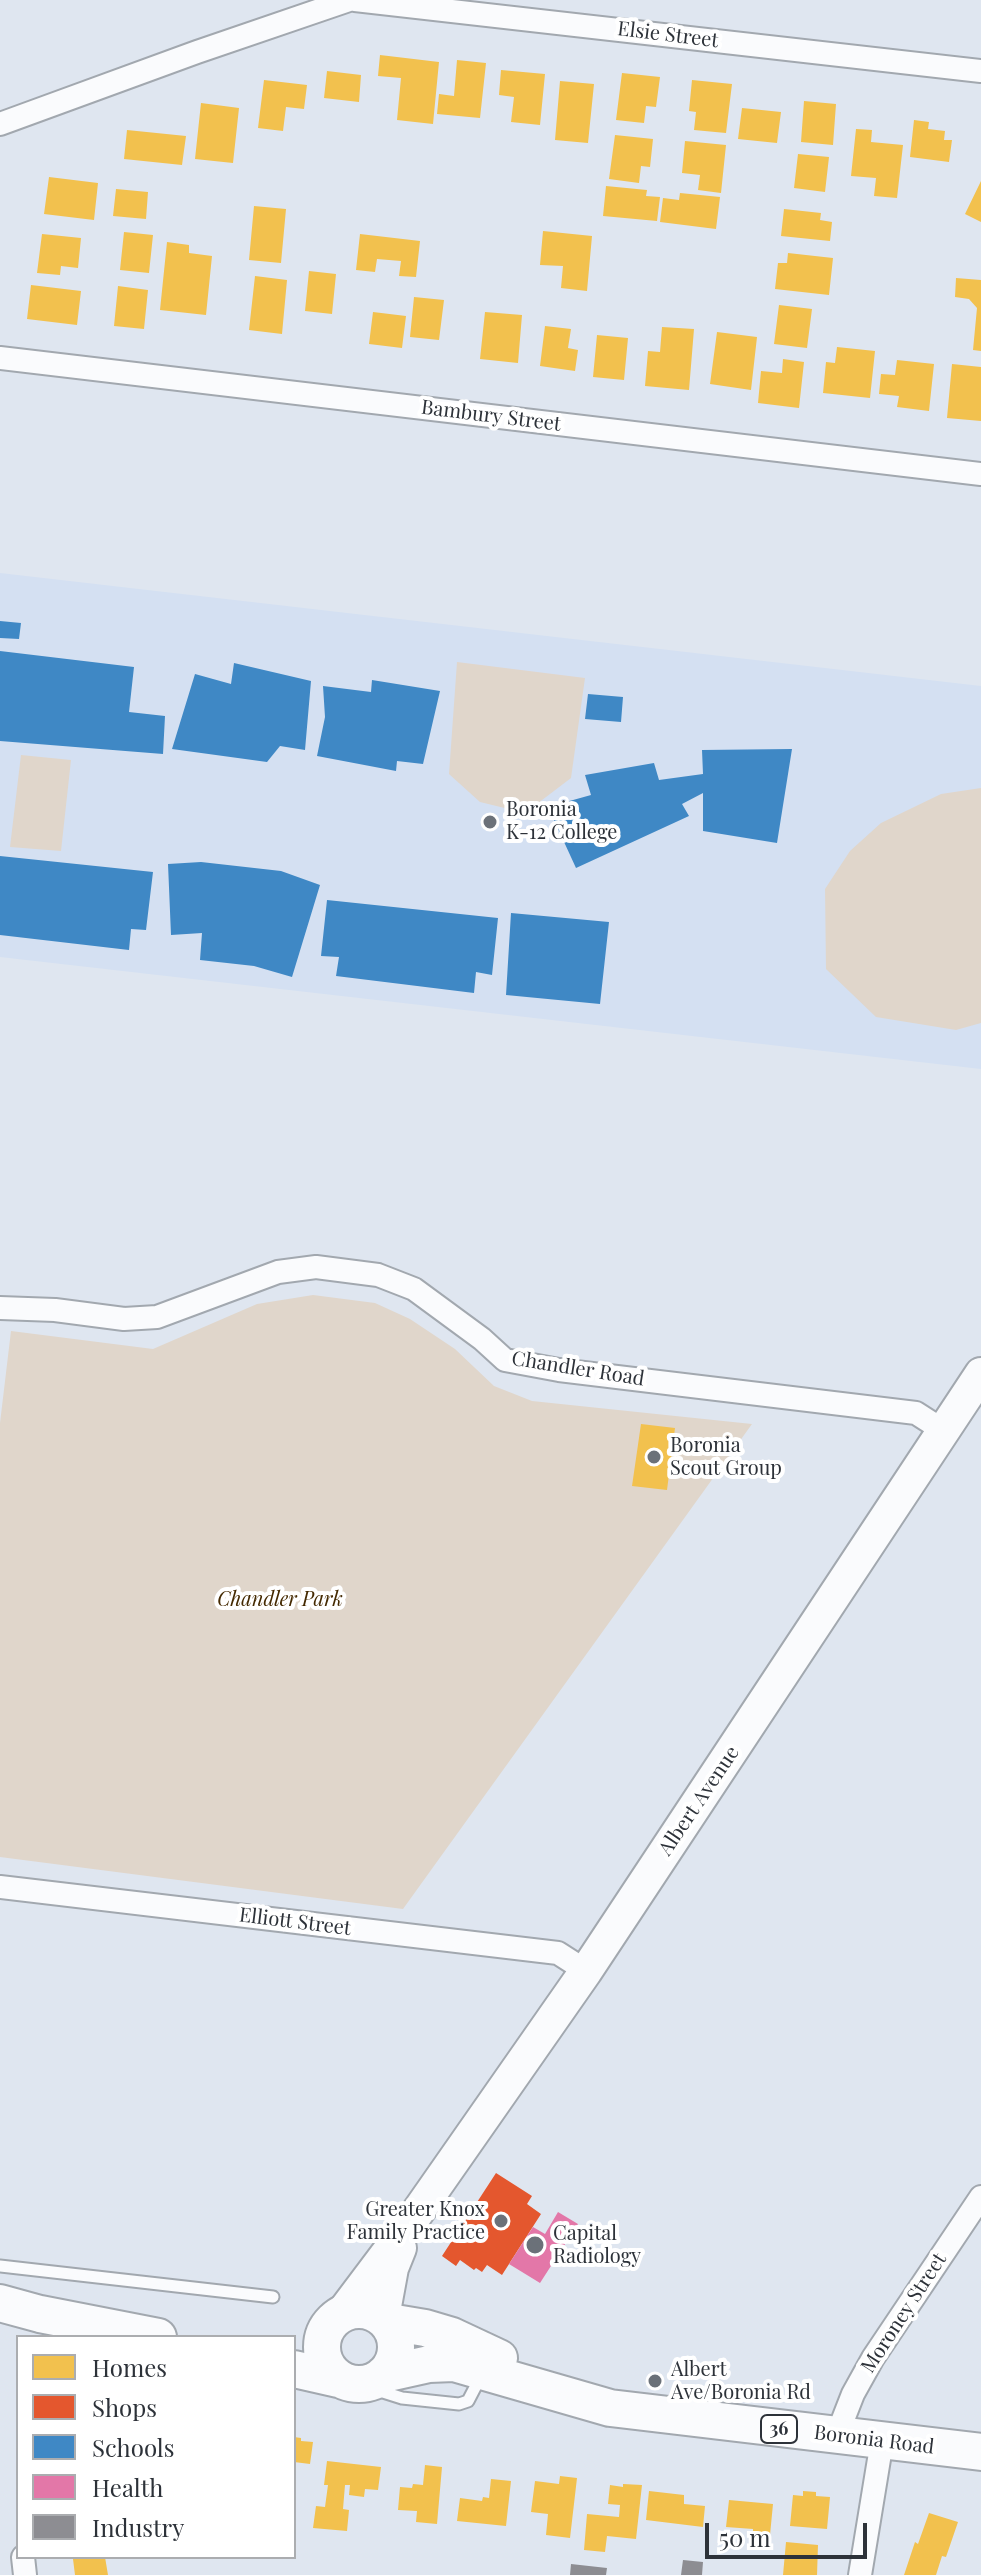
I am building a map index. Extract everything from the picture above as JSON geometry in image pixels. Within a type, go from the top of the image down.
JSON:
[{"type":"main road","name":"Albert Avenue","points":[[336,2318],[410,2223],[586,1971],[981,1374]]},
{"type":"main road","name":"Albert Avenue","points":[[386,2320],[392,2268],[410,2223]]},
{"type":"main road","points":[[0,2303],[42,2322]]},
{"type":"main road","name":"36","points":[[296,2336],[362,2310],[386,2320]]},
{"type":"main road","points":[[0,2314],[143,2335]]},
{"type":"main road","points":[[336,2318],[322,2342],[322,2355],[329,2370],[361,2379],[394,2358],[396,2339],[386,2320]]},
{"type":"main road","name":"Boronia Road","points":[[386,2320],[452,2336],[483,2349],[578,2400]]},
{"type":"main road","name":"Boronia Road","points":[[296,2369],[361,2379],[444,2362],[464,2365],[610,2408],[981,2452]]},
{"type":"street","points":[[0,124],[349,0]]},
{"type":"street","name":"Elsie Street","points":[[355,0],[981,71]]},
{"type":"street","name":"Bambury Street","points":[[0,358],[981,474]]},
{"type":"street","name":"Chandler Road","points":[[0,1308],[55,1310],[124,1319],[157,1317],[278,1272],[316,1267],[378,1275],[414,1289],[482,1339],[505,1360],[916,1413],[944,1431]]},
{"type":"street","name":"Elliott Street","points":[[0,1887],[558,1953],[586,1971]]},
{"type":"street","name":"Moroney Street","points":[[837,2435],[853,2394],[873,2358],[981,2197]]},
{"type":"street","points":[[860,2575],[882,2441]]},
{"type":"lane","points":[[0,2266],[273,2297]]},
{"type":"shaded area","name":"Boronia K-12 College","points":[[0,573],[981,686],[981,1069],[0,957]]},
{"type":"green space","points":[[457,662],[585,678],[571,778],[525,813],[480,802],[449,774]]},
{"type":"green space","points":[[21,755],[71,760],[61,851],[10,847]]},
{"type":"green space","points":[[981,788],[981,1023],[956,1030],[876,1017],[826,969],[825,889],[850,851],[881,823],[941,794]]},
{"type":"green space","name":"Chandler Park","points":[[313,1295],[375,1303],[410,1319],[455,1349],[494,1386],[532,1401],[752,1424],[403,1909],[0,1857],[0,1423],[11,1331],[153,1349],[257,1304]]},
{"type":"building: Homes","points":[[380,55],[439,62],[433,124],[397,120],[401,78],[378,76]]},
{"type":"building: Homes","points":[[457,60],[486,63],[480,118],[437,114],[439,94],[454,96]]},
{"type":"building: Homes","points":[[501,70],[545,74],[540,125],[511,122],[514,97],[499,95]]},
{"type":"building: Homes","points":[[327,71],[361,75],[359,102],[324,98]]},
{"type":"building: Homes","points":[[622,73],[660,77],[656,107],[646,106],[644,123],[616,120]]},
{"type":"building: Homes","points":[[264,80],[307,85],[304,109],[286,107],[283,131],[258,128]]},
{"type":"building: Homes","points":[[692,80],[732,84],[726,133],[694,130],[696,112],[689,111]]},
{"type":"building: Homes","points":[[560,81],[594,84],[588,143],[555,140]]},
{"type":"building: Homes","points":[[804,101],[836,104],[833,145],[801,142]]},
{"type":"building: Homes","points":[[201,103],[239,108],[233,163],[195,159]]},
{"type":"building: Homes","points":[[742,108],[781,112],[777,143],[738,139]]},
{"type":"building: Homes","points":[[914,120],[929,122],[928,129],[945,131],[944,140],[952,140],[949,162],[910,157]]},
{"type":"building: Homes","points":[[856,129],[872,130],[871,142],[903,145],[897,198],[874,196],[876,178],[851,176]]},
{"type":"building: Homes","points":[[127,130],[186,136],[182,165],[124,159]]},
{"type":"building: Homes","points":[[615,135],[653,139],[650,167],[641,166],[639,183],[609,179]]},
{"type":"building: Homes","points":[[685,141],[726,145],[721,193],[698,190],[700,175],[682,173]]},
{"type":"building: Homes","points":[[798,154],[829,157],[825,192],[794,188]]},
{"type":"building: Homes","points":[[49,177],[98,183],[94,220],[44,214]]},
{"type":"building: Homes","points":[[981,181],[981,222],[965,214]]},
{"type":"building: Homes","points":[[606,186],[647,190],[646,196],[660,197],[657,221],[603,216]]},
{"type":"building: Homes","points":[[116,189],[148,192],[146,219],[113,216]]},
{"type":"building: Homes","points":[[680,193],[720,197],[716,229],[660,222],[663,198],[679,200]]},
{"type":"building: Homes","points":[[254,206],[286,209],[281,263],[249,260]]},
{"type":"building: Homes","points":[[784,209],[821,213],[820,220],[832,222],[830,241],[781,236]]},
{"type":"building: Homes","points":[[543,231],[592,236],[587,291],[561,288],[563,266],[540,265]]},
{"type":"building: Homes","points":[[124,232],[153,235],[149,273],[120,270]]},
{"type":"building: Homes","points":[[42,234],[81,238],[78,268],[61,266],[60,275],[37,273]]},
{"type":"building: Homes","points":[[360,234],[420,241],[416,277],[399,276],[401,261],[377,259],[375,272],[356,270]]},
{"type":"building: Homes","points":[[167,242],[189,245],[189,253],[212,256],[206,315],[160,310]]},
{"type":"building: Homes","points":[[788,253],[833,258],[829,295],[775,289],[778,263],[787,263]]},
{"type":"building: Homes","points":[[309,271],[336,274],[332,314],[305,311]]},
{"type":"building: Homes","points":[[255,276],[287,280],[282,334],[249,330]]},
{"type":"building: Homes","points":[[956,278],[981,280],[981,351],[973,350],[977,308],[969,299],[955,297]]},
{"type":"building: Homes","points":[[31,285],[81,291],[77,325],[27,319]]},
{"type":"building: Homes","points":[[118,286],[148,290],[144,329],[114,326]]},
{"type":"building: Homes","points":[[414,297],[444,300],[439,340],[410,337]]},
{"type":"building: Homes","points":[[779,305],[812,309],[807,348],[774,344]]},
{"type":"building: Homes","points":[[373,312],[406,316],[402,348],[369,344]]},
{"type":"building: Homes","points":[[485,312],[522,315],[518,363],[480,359]]},
{"type":"building: Homes","points":[[545,326],[571,329],[568,348],[578,350],[575,371],[540,366]]},
{"type":"building: Homes","points":[[662,327],[694,329],[689,390],[645,386],[648,351],[660,352]]},
{"type":"building: Homes","points":[[717,332],[757,337],[751,390],[710,384]]},
{"type":"building: Homes","points":[[597,335],[628,338],[624,380],[593,377]]},
{"type":"building: Homes","points":[[837,347],[875,351],[870,398],[823,393],[826,362],[835,363]]},
{"type":"building: Homes","points":[[783,359],[804,362],[799,408],[758,403],[761,371],[782,373]]},
{"type":"building: Homes","points":[[897,360],[934,364],[929,411],[897,407],[899,396],[879,394],[881,374],[895,375]]},
{"type":"building: Homes","points":[[952,364],[981,367],[981,421],[947,418]]},
{"type":"building: Homes","name":"Boronia Scout Group","points":[[641,1424],[675,1428],[667,1490],[632,1486]]},
{"type":"building: Homes","points":[[296,2437],[313,2442],[310,2464],[296,2462]]},
{"type":"building: Homes","points":[[327,2461],[381,2467],[378,2490],[365,2489],[364,2497],[349,2495],[350,2485],[345,2485],[343,2509],[349,2510],[347,2531],[313,2528],[316,2506],[325,2507]]},
{"type":"building: Homes","points":[[425,2465],[442,2467],[437,2524],[416,2522],[417,2511],[398,2510],[400,2487],[423,2485]]},
{"type":"building: Homes","points":[[560,2476],[577,2478],[570,2538],[546,2535],[548,2514],[531,2512],[535,2481],[559,2484]]},
{"type":"building: Homes","points":[[491,2479],[511,2481],[506,2526],[457,2521],[460,2498],[482,2501],[483,2497],[489,2498]]},
{"type":"building: Homes","points":[[623,2484],[642,2485],[636,2539],[607,2536],[605,2552],[584,2550],[587,2514],[619,2517],[620,2505],[608,2504],[610,2485],[623,2487]]},
{"type":"building: Homes","points":[[649,2491],[684,2495],[684,2504],[705,2506],[703,2527],[646,2520]]},
{"type":"building: Homes","points":[[803,2491],[830,2497],[827,2529],[790,2526],[793,2495],[803,2496]]},
{"type":"building: Homes","points":[[729,2500],[773,2504],[770,2535],[753,2533],[753,2529],[726,2527]]},
{"type":"building: Homes","points":[[929,2513],[958,2522],[946,2557],[942,2556],[936,2575],[904,2575],[915,2542],[918,2544]]},
{"type":"building: Homes","points":[[786,2542],[818,2545],[817,2575],[783,2575]]},
{"type":"building: Homes","points":[[73,2559],[105,2559],[108,2575],[75,2575]]},
{"type":"building: Shops","name":"Greater Knox Family Practice","points":[[496,2173],[532,2196],[527,2204],[541,2214],[502,2275],[487,2265],[482,2272],[460,2260],[456,2266],[442,2256]]},
{"type":"building: Schools","points":[[0,621],[21,623],[19,639],[0,638]]},
{"type":"building: Schools","points":[[0,651],[134,667],[129,712],[165,716],[163,754],[0,741]]},
{"type":"building: Schools","points":[[234,663],[311,681],[305,750],[280,746],[267,762],[172,749],[195,674],[231,684]]},
{"type":"building: Schools","points":[[372,680],[440,691],[423,764],[397,761],[396,771],[317,756],[325,717],[323,686],[371,692]]},
{"type":"building: Schools","points":[[588,694],[623,697],[621,722],[585,719]]},
{"type":"building: Schools","points":[[792,749],[777,843],[703,831],[703,793],[682,804],[689,816],[576,868],[548,807],[591,795],[585,775],[654,763],[659,780],[703,774],[702,750]]},
{"type":"building: Schools","points":[[0,856],[153,872],[146,930],[131,929],[129,950],[0,935]]},
{"type":"building: Schools","points":[[201,862],[281,871],[320,885],[292,977],[254,966],[200,960],[202,933],[171,935],[168,864]]},
{"type":"building: Schools","points":[[327,900],[498,918],[492,975],[476,972],[474,993],[336,976],[339,957],[321,956]]},
{"type":"building: Schools","points":[[511,913],[609,922],[600,1004],[506,995]]},
{"type":"building: Health","points":[[558,2212],[578,2224],[540,2283],[509,2264],[533,2227],[545,2234]]},
{"type":"building: Industry","points":[[683,2560],[703,2562],[702,2575],[681,2575]]},
{"type":"building: Industry","points":[[571,2564],[607,2568],[606,2575],[570,2575]]},
{"type":"place","name":"Boronia K-12 College","points":[[490,822]]},
{"type":"place","name":"Boronia Scout Group","points":[[654,1457]]},
{"type":"place","name":"Greater Knox Family Practice","points":[[501,2221]]},
{"type":"place","name":"Capital Radiology","points":[[535,2245]]},
{"type":"place","name":"Albert Ave/Boronia Rd","points":[[655,2381]]}]
